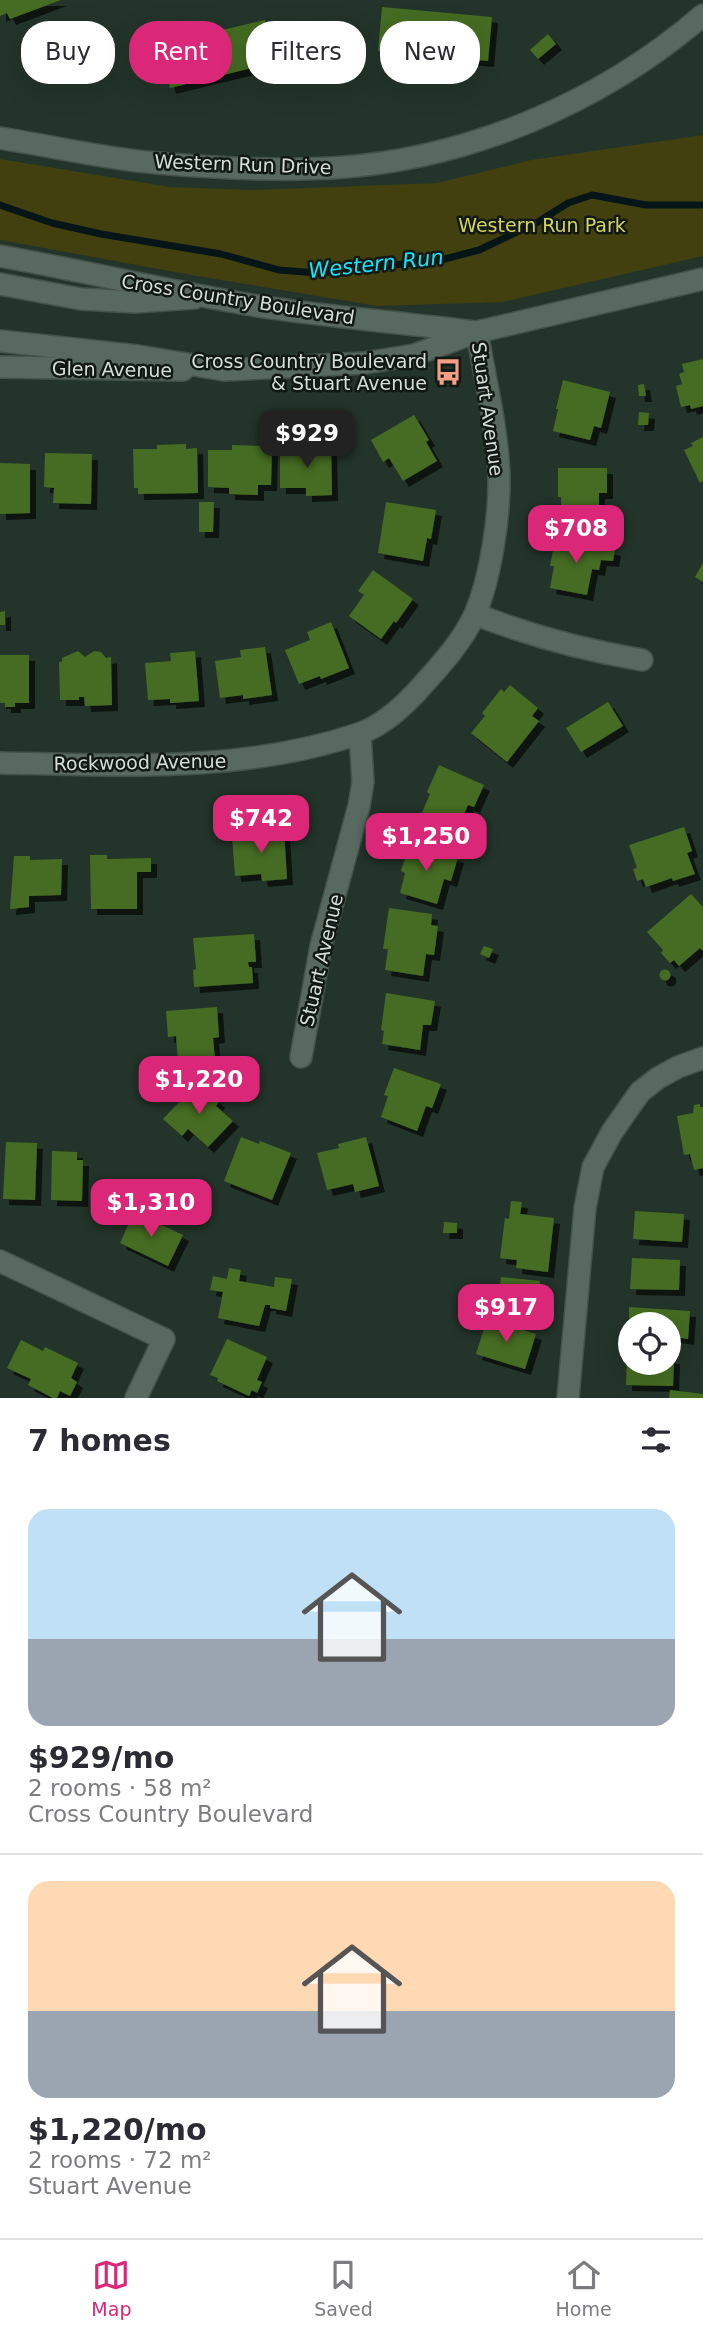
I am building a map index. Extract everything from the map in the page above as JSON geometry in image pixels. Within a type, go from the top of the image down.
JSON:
[{"type":"street","name":"Western Run Drive","points":[[0,138],[166,163],[281,168],[334,167],[390,161],[479,140],[554,111],[652,57],[703,15]]},
{"type":"street","name":"Cross Country Boulevard","points":[[0,256],[206,297],[328,316],[477,332]]},
{"type":"street","name":"Cross Country Boulevard","points":[[0,341],[138,356],[224,370],[365,363],[414,355],[477,332],[703,279]]},
{"type":"street","points":[[0,284],[81,299],[135,302],[206,297]]},
{"type":"street","name":"Stuart Avenue","points":[[301,1057],[320,946],[361,794],[363,782],[360,734],[390,717],[439,668],[475,614],[489,566],[498,517],[499,474],[496,436],[477,332]]},
{"type":"street","name":"Glen Avenue","points":[[0,368],[224,370]]},
{"type":"street","points":[[475,614],[548,641],[642,660]]},
{"type":"street","name":"Rockwood Avenue","points":[[0,763],[160,766],[227,762],[280,753],[360,734]]},
{"type":"street","points":[[568,1398],[585,1208],[593,1167],[612,1132],[640,1092],[678,1067],[703,1058]]},
{"type":"street","points":[[0,1261],[164,1339],[136,1398]]},
{"type":"green space","name":"Western Run Park","points":[[703,135],[703,256],[502,302],[377,306],[0,240],[0,159],[170,187],[252,190],[437,183],[531,160]]},
{"type":"building","points":[[0,0],[61,0],[10,19],[7,13],[0,16]]},
{"type":"building","points":[[382,7],[492,17],[488,61],[480,60],[480,21],[381,21]]},
{"type":"building","points":[[246,24],[246,69],[232,73],[232,28]]},
{"type":"building","points":[[548,34],[556,44],[538,59],[530,50]]},
{"type":"building","points":[[169,84],[186,84],[170,88]]},
{"type":"building","points":[[703,359],[703,406],[691,409],[690,405],[681,407],[676,386],[682,384],[679,374],[684,372],[682,364]]},
{"type":"building","points":[[563,380],[610,392],[601,428],[594,426],[590,440],[553,431]]},
{"type":"building","points":[[644,384],[646,396],[639,396],[638,385]]},
{"type":"building","points":[[639,412],[649,413],[648,425],[638,425]]},
{"type":"building","points":[[414,415],[429,440],[426,442],[437,461],[403,481],[389,458],[383,462],[371,440]]},
{"type":"building","points":[[703,437],[703,481],[700,483],[684,450]]},
{"type":"building","points":[[186,444],[186,449],[197,448],[198,493],[138,494],[138,488],[134,488],[133,449],[157,449],[157,445]]},
{"type":"building","points":[[232,445],[272,448],[271,485],[258,485],[258,495],[229,494],[229,488],[208,487],[208,450],[232,450]]},
{"type":"building","points":[[302,446],[331,446],[332,495],[306,496],[306,488],[280,488],[280,450],[303,449]]},
{"type":"building","points":[[45,453],[92,454],[91,504],[53,503],[54,488],[44,487]]},
{"type":"building","points":[[0,463],[30,464],[30,513],[0,514]]},
{"type":"building","points":[[558,468],[607,468],[607,493],[599,493],[599,519],[561,519]]},
{"type":"building","points":[[199,502],[214,502],[213,532],[199,532]]},
{"type":"building","points":[[386,502],[436,510],[431,539],[427,538],[423,561],[378,553]]},
{"type":"building","points":[[559,538],[615,550],[613,561],[601,560],[599,570],[592,569],[587,595],[550,588],[554,566],[550,566],[555,540],[558,541]]},
{"type":"building","points":[[703,563],[703,582],[695,577]]},
{"type":"building","points":[[373,570],[413,599],[381,639],[349,616],[364,595],[358,591]]},
{"type":"building","points":[[5,611],[5,625],[0,625],[0,612]]},
{"type":"building","points":[[331,622],[349,668],[299,684],[285,650],[310,640],[307,632]]},
{"type":"building","points":[[265,647],[272,695],[243,699],[243,695],[220,698],[215,661],[241,657],[240,650]]},
{"type":"building","points":[[78,651],[85,657],[94,651],[101,652],[106,658],[111,657],[112,705],[85,706],[84,697],[79,697],[79,700],[60,700],[59,662]]},
{"type":"building","points":[[195,651],[199,701],[170,703],[170,699],[148,700],[145,663],[171,661],[170,653]]},
{"type":"building","points":[[0,655],[29,655],[29,703],[15,703],[15,707],[5,707],[5,703],[0,703]]},
{"type":"building","points":[[510,685],[538,708],[532,716],[539,721],[507,762],[471,733],[485,716],[482,713],[501,689],[504,692]]},
{"type":"building","points":[[608,702],[623,726],[581,752],[566,728]]},
{"type":"building","points":[[439,765],[484,785],[474,807],[468,805],[457,830],[421,815],[430,794],[427,792]]},
{"type":"building","points":[[684,827],[692,851],[687,853],[695,874],[646,887],[643,879],[637,881],[633,869],[637,868],[629,845]]},
{"type":"building","points":[[284,830],[287,879],[262,881],[261,874],[235,876],[232,837]]},
{"type":"building","points":[[410,843],[458,857],[451,881],[444,879],[437,904],[400,893],[405,873],[401,871]]},
{"type":"building","points":[[90,855],[107,855],[107,859],[151,858],[151,872],[137,872],[137,909],[91,909]]},
{"type":"building","points":[[14,856],[30,856],[30,860],[62,859],[61,895],[29,896],[29,907],[10,909]]},
{"type":"building","points":[[691,894],[703,907],[703,951],[700,948],[679,966],[674,960],[670,963],[661,953],[663,950],[647,932]]},
{"type":"building","points":[[389,908],[432,914],[431,925],[438,926],[434,955],[426,954],[423,976],[385,970],[388,949],[383,949]]},
{"type":"building","points":[[254,934],[256,962],[248,962],[249,967],[252,967],[253,983],[194,987],[193,970],[196,969],[193,938]]},
{"type":"building","points":[[484,946],[493,949],[489,958],[480,954]]},
{"type":"building","points":[[665,970],[669,971],[669,979],[665,980],[661,979],[660,975],[661,971]]},
{"type":"building","points":[[386,993],[435,1001],[431,1025],[423,1025],[420,1050],[382,1044]]},
{"type":"building","points":[[217,1007],[219,1037],[213,1038],[215,1059],[178,1062],[176,1036],[168,1037],[166,1011]]},
{"type":"building","points":[[154,1063],[156,1073],[149,1074],[147,1064]]},
{"type":"building","points":[[394,1068],[441,1084],[432,1108],[426,1106],[417,1131],[381,1117],[388,1096],[384,1095]]},
{"type":"building","points":[[198,1082],[219,1102],[216,1106],[233,1121],[208,1147],[188,1129],[182,1136],[163,1119]]},
{"type":"building","points":[[700,1104],[700,1107],[703,1107],[703,1168],[694,1170],[690,1154],[684,1155],[677,1116],[693,1113],[694,1105]]},
{"type":"building","points":[[241,1137],[291,1153],[272,1200],[224,1181]]},
{"type":"building","points":[[366,1137],[379,1186],[355,1192],[353,1184],[327,1190],[317,1153]]},
{"type":"building","points":[[6,1142],[37,1143],[35,1200],[3,1199]]},
{"type":"building","points":[[52,1151],[77,1152],[77,1160],[83,1160],[82,1201],[51,1200]]},
{"type":"building","points":[[511,1201],[522,1202],[520,1214],[554,1218],[548,1272],[516,1268],[517,1260],[500,1258],[505,1218],[509,1219]]},
{"type":"building","points":[[635,1211],[684,1214],[682,1242],[633,1239]]},
{"type":"building","points":[[134,1212],[183,1235],[168,1266],[120,1243]]},
{"type":"building","points":[[444,1222],[457,1223],[457,1233],[443,1233]]},
{"type":"building","points":[[632,1258],[680,1260],[679,1290],[630,1289]]},
{"type":"building","points":[[229,1268],[241,1270],[239,1281],[274,1287],[275,1277],[292,1279],[286,1311],[265,1305],[259,1326],[218,1318],[223,1292],[210,1290],[213,1276],[227,1279]]},
{"type":"building","points":[[501,1277],[540,1281],[536,1309],[520,1307],[519,1319],[496,1316]]},
{"type":"building","points":[[629,1307],[690,1311],[688,1339],[681,1338],[681,1312],[629,1312]]},
{"type":"building","points":[[487,1319],[536,1334],[525,1369],[476,1354]]},
{"type":"building","points":[[227,1339],[267,1357],[257,1380],[262,1382],[257,1393],[252,1390],[249,1396],[210,1375]]},
{"type":"building","points":[[21,1340],[43,1351],[45,1347],[78,1363],[71,1378],[77,1382],[70,1396],[60,1391],[57,1398],[53,1398],[28,1385],[31,1379],[7,1368]]},
{"type":"building","points":[[626,1375],[673,1375],[673,1386],[626,1385]]},
{"type":"building","points":[[670,1390],[703,1394],[703,1398],[669,1398]]},
{"type":"waterway","name":"Western Run","points":[[0,205],[52,223],[101,234],[221,254],[279,270],[318,273],[441,260],[479,250],[538,222],[568,203],[592,195],[646,205],[703,205]]},
{"type":"place","name":"Cross Country Boulevard & Stuart Avenue","points":[[448,372]]}]
